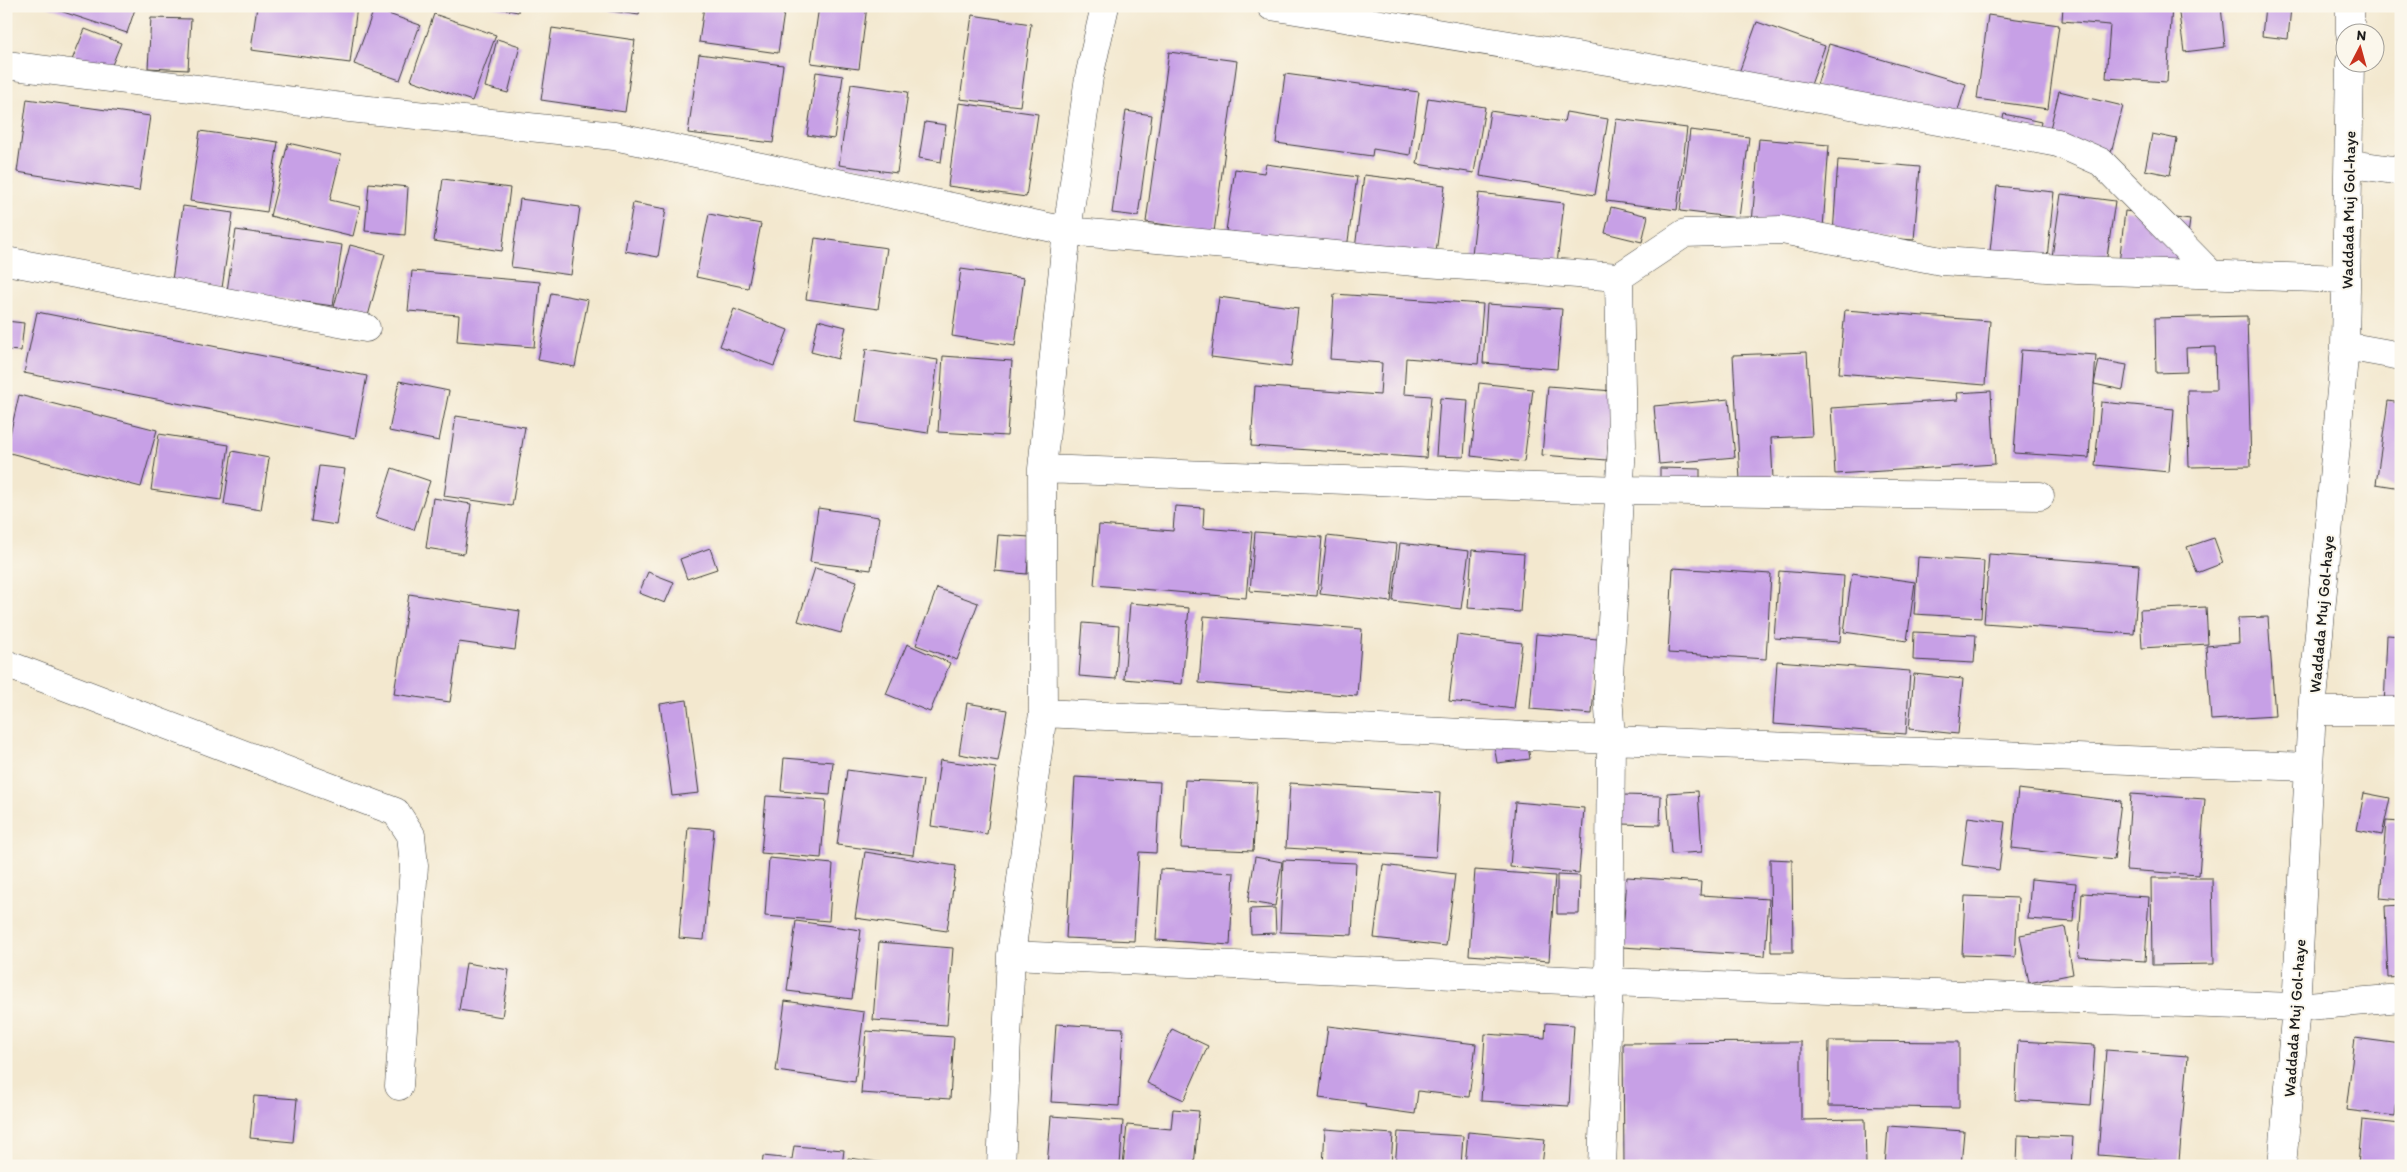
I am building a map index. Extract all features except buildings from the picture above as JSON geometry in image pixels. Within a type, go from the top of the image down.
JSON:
[{"type":"street","points":[[1001,1166],[1011,955],[1043,713],[1042,469],[1068,231],[1089,77],[1104,6]]},
{"type":"street","points":[[1271,6],[1644,67],[2058,143],[2101,162],[2212,275]]},
{"type":"street","points":[[2350,6],[2350,22]]},
{"type":"street","points":[[6,66],[350,108],[614,136],[1068,231],[1407,261],[1619,277],[1685,233],[1782,230],[1941,261],[2077,270],[2346,279]]},
{"type":"street","name":"Waddada Muj Gol-haye","points":[[2282,1166],[2296,1007],[2312,710],[2345,346],[2350,164],[2350,72]]},
{"type":"street","points":[[2350,164],[2401,170]]},
{"type":"street","points":[[6,261],[366,328]]},
{"type":"street","points":[[1602,1166],[1609,982],[1611,740],[1608,693],[1622,445],[1619,277]]},
{"type":"street","points":[[2345,346],[2401,356]]},
{"type":"street","points":[[1042,469],[1620,490],[2040,496]]},
{"type":"street","points":[[6,664],[396,812],[411,835],[414,866],[399,1086]]},
{"type":"street","points":[[2312,710],[2401,711]]},
{"type":"street","points":[[1043,713],[1611,740],[2310,766]]},
{"type":"street","points":[[1011,955],[1609,982],[2296,1007],[2401,998]]}]
